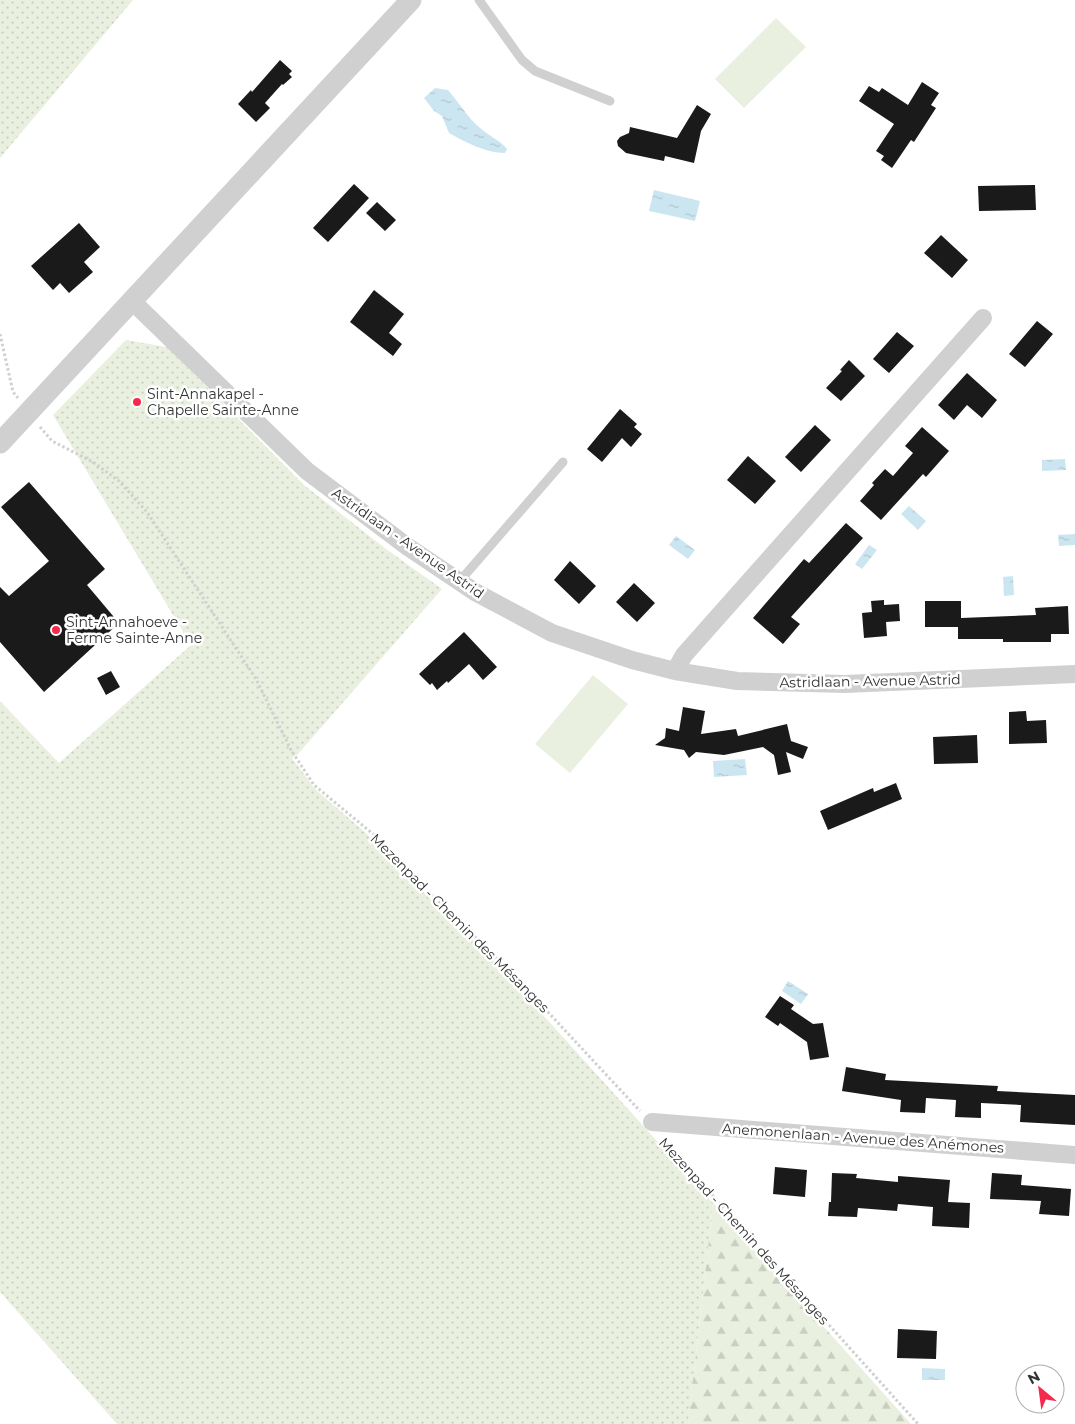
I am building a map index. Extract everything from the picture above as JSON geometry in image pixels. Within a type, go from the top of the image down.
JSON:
[{"type":"street","points":[[0,442],[411,0]]},
{"type":"street","name":"Astridlaan - Avenue Astrid","points":[[130,300],[307,471],[408,547],[459,582],[552,633],[632,660],[675,671],[737,681],[845,684],[1075,674]]},
{"type":"street","points":[[675,671],[684,655],[983,318]]},
{"type":"street","name":"Anemonenlaan - Avenue des Anémones","points":[[652,1122],[1075,1155]]},
{"type":"lane","points":[[479,0],[522,60],[535,71],[610,101]]},
{"type":"lane","points":[[459,582],[563,462]]},
{"type":"path","name":"Mezenpad - Chemin des Mésanges","points":[[0,334],[13,392],[52,441],[93,462],[119,481],[146,512],[256,679],[291,750],[314,785],[385,844],[408,873],[507,968],[635,1107],[652,1122],[654,1131],[918,1424]]},
{"type":"green space","points":[[0,0],[133,0],[0,158]]},
{"type":"green space","points":[[776,18],[806,47],[744,108],[715,79]]},
{"type":"green space","points":[[126,340],[167,347],[304,485],[386,549],[442,589],[298,754],[292,758],[315,789],[366,833],[405,875],[506,969],[515,984],[713,1203],[688,1424],[117,1424],[0,1292],[0,701],[59,763],[191,645],[53,415]]},
{"type":"green space","points":[[593,675],[628,704],[570,773],[535,744]]},
{"type":"green space","points":[[713,1203],[911,1424],[688,1424]]},
{"type":"water","points":[[435,88],[448,90],[482,130],[507,149],[505,153],[483,149],[449,133],[442,116],[434,111],[424,98]]},
{"type":"water","points":[[654,190],[700,201],[695,221],[649,211]]},
{"type":"water","points":[[1065,459],[1066,470],[1042,471],[1042,460]]},
{"type":"water","points":[[909,506],[926,521],[918,530],[901,514]]},
{"type":"water","points":[[1075,534],[1075,545],[1059,546],[1058,535]]},
{"type":"water","points":[[676,536],[695,550],[688,559],[669,545]]},
{"type":"water","points":[[869,545],[877,550],[862,569],[855,564]]},
{"type":"water","points":[[1013,576],[1014,595],[1004,596],[1003,577]]},
{"type":"water","points":[[745,759],[747,775],[714,777],[713,761]]},
{"type":"water","points":[[788,981],[808,994],[801,1004],[782,991]]},
{"type":"water","points":[[922,1368],[945,1369],[945,1380],[922,1380]]},
{"type":"building","points":[[280,60],[292,71],[289,74],[292,77],[282,84],[265,103],[270,108],[256,122],[238,104],[251,90],[252,92]]},
{"type":"building","points":[[922,82],[939,93],[931,105],[936,108],[914,142],[911,140],[892,168],[881,160],[884,156],[876,151],[894,124],[859,101],[869,86],[879,92],[882,88],[908,105]]},
{"type":"building","points":[[697,105],[711,114],[701,131],[694,163],[665,156],[664,161],[626,153],[618,146],[617,141],[620,137],[629,133],[630,127],[677,138]]},
{"type":"building","points":[[354,184],[369,198],[328,242],[313,228]]},
{"type":"building","points":[[1035,185],[1036,210],[979,211],[978,186]]},
{"type":"building","points":[[377,202],[396,220],[385,231],[366,213]]},
{"type":"building","points":[[79,223],[100,247],[84,262],[93,272],[69,293],[60,283],[53,290],[31,266]]},
{"type":"building","points":[[941,235],[968,260],[952,278],[924,253]]},
{"type":"building","points":[[374,290],[404,314],[389,333],[402,344],[393,356],[350,322]]},
{"type":"building","points":[[1037,321],[1053,334],[1025,367],[1009,354]]},
{"type":"building","points":[[897,332],[914,346],[889,373],[873,359]]},
{"type":"building","points":[[849,360],[865,376],[841,401],[826,388],[842,371],[840,370]]},
{"type":"building","points":[[967,373],[997,400],[982,418],[967,405],[954,420],[938,405]]},
{"type":"building","points":[[620,409],[637,424],[634,427],[642,434],[631,447],[622,438],[602,462],[587,449]]},
{"type":"building","points":[[815,425],[831,440],[801,472],[785,457]]},
{"type":"building","points":[[922,427],[949,451],[926,477],[923,474],[881,520],[860,501],[874,485],[872,483],[885,469],[893,476],[913,453],[905,446]]},
{"type":"building","points":[[748,456],[776,481],[755,504],[727,480]]},
{"type":"building","name":"Sint-Annahoeve - Ferme Sainte-Anne","points":[[29,482],[105,569],[87,585],[119,623],[44,692],[0,642],[0,587],[9,596],[49,561],[1,507]]},
{"type":"building","points":[[846,523],[863,538],[791,617],[800,624],[783,644],[753,618],[804,559],[809,563]]},
{"type":"building","points":[[570,561],[596,586],[579,604],[554,580]]},
{"type":"building","points":[[634,583],[655,603],[637,622],[616,602]]},
{"type":"building","points":[[884,600],[884,605],[899,604],[900,621],[886,622],[887,636],[864,638],[862,613],[872,612],[871,601]]},
{"type":"building","points":[[925,601],[961,601],[961,618],[1036,615],[1035,608],[1068,606],[1069,634],[1051,634],[1051,642],[1003,642],[1003,639],[958,639],[958,627],[925,627]]},
{"type":"building","points":[[464,632],[497,667],[483,680],[469,664],[448,683],[447,681],[437,690],[432,683],[430,685],[419,674]]},
{"type":"building","points":[[111,671],[120,687],[106,695],[97,678]]},
{"type":"building","points":[[683,707],[705,711],[701,734],[736,729],[738,736],[787,724],[791,741],[808,747],[803,759],[786,752],[791,772],[778,775],[774,755],[763,747],[724,755],[696,752],[689,758],[684,750],[655,745],[665,738],[666,728],[679,731]]},
{"type":"building","points":[[1026,711],[1027,721],[1046,720],[1047,743],[1009,744],[1009,712]]},
{"type":"building","points":[[977,735],[978,763],[934,764],[933,737]]},
{"type":"building","points":[[896,783],[902,799],[828,830],[820,811],[873,788],[874,792]]},
{"type":"building","points":[[780,996],[794,1005],[791,1009],[813,1024],[823,1023],[829,1057],[810,1060],[807,1042],[780,1023],[778,1026],[765,1017]]},
{"type":"building","points":[[846,1067],[886,1074],[885,1080],[998,1086],[997,1091],[1075,1095],[1075,1125],[1020,1122],[1021,1105],[981,1103],[981,1118],[955,1117],[956,1100],[926,1098],[925,1113],[900,1112],[901,1100],[842,1091]]},
{"type":"building","points":[[775,1167],[807,1170],[805,1197],[773,1194]]},
{"type":"building","points":[[832,1173],[857,1174],[856,1178],[898,1182],[898,1176],[950,1180],[948,1202],[970,1203],[969,1228],[932,1226],[933,1207],[898,1204],[897,1211],[858,1208],[857,1217],[828,1216],[829,1202],[831,1202]]},
{"type":"building","points":[[992,1173],[1022,1175],[1021,1185],[1071,1189],[1069,1216],[1039,1214],[1041,1201],[990,1199]]},
{"type":"building","points":[[898,1329],[937,1331],[936,1359],[897,1358]]},
{"type":"place","name":"Sint-Annakapel - Chapelle Sainte-Anne","points":[[137,402]]},
{"type":"place","name":"Sint-Annahoeve - Ferme Sainte-Anne","points":[[56,630]]}]
